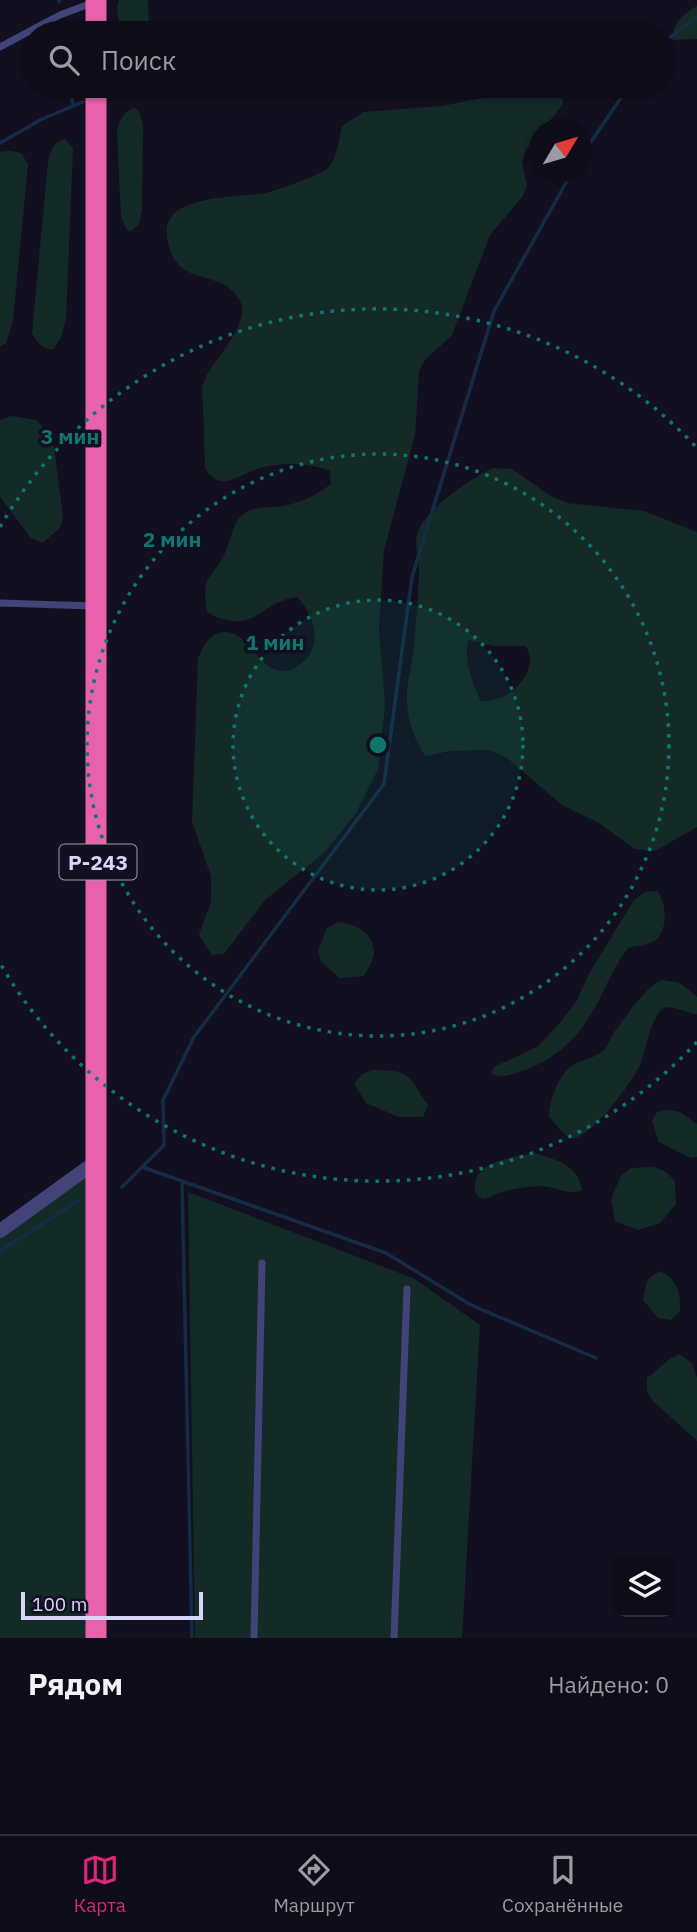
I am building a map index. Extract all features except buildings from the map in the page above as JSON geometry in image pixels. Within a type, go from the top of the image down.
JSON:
[{"type":"highway","points":[[96,1],[96,21]]},
{"type":"highway","name":"Р-243","points":[[96,98],[96,1638]]},
{"type":"street","points":[[0,1231],[97,1161]]},
{"type":"lane","points":[[49,21],[96,1]]},
{"type":"lane","points":[[0,47],[21,36]]},
{"type":"lane","points":[[0,603],[98,607]]},
{"type":"lane","points":[[254,1638],[262,1262]]},
{"type":"lane","points":[[394,1638],[407,1289]]},
{"type":"green space","points":[[119,0],[148,0],[149,21],[119,21]]},
{"type":"green space","points":[[697,6],[697,39],[676,40],[676,26],[687,12]]},
{"type":"green space","points":[[482,98],[562,98],[563,104],[551,119],[529,119],[529,146],[522,162],[527,186],[522,197],[490,235],[452,335],[425,360],[419,371],[415,435],[384,550],[379,629],[385,706],[378,769],[356,813],[325,852],[265,900],[224,954],[212,955],[199,935],[211,902],[211,876],[192,822],[198,658],[211,638],[219,633],[232,633],[240,637],[265,664],[287,671],[301,664],[308,656],[315,639],[312,622],[297,597],[284,600],[246,620],[236,621],[207,612],[206,587],[241,516],[257,508],[301,501],[331,484],[330,471],[302,465],[263,467],[227,481],[215,479],[205,469],[202,386],[236,331],[242,309],[232,290],[223,284],[192,274],[175,261],[167,239],[168,223],[174,214],[197,202],[266,193],[326,170],[335,156],[342,126],[364,112],[442,106]]},
{"type":"green space","points":[[134,108],[139,112],[143,124],[142,210],[139,224],[130,232],[121,217],[117,131],[125,114]]},
{"type":"green space","points":[[65,139],[73,148],[66,318],[61,338],[53,349],[49,349],[40,345],[32,333],[48,162],[53,148]]},
{"type":"green space","points":[[0,152],[21,153],[28,164],[13,320],[6,343],[0,346]]},
{"type":"green space","points":[[12,416],[37,420],[53,439],[63,517],[60,528],[42,543],[31,538],[0,497],[0,420]]},
{"type":"green space","points":[[493,468],[512,469],[549,495],[567,503],[644,511],[697,532],[697,827],[655,851],[635,849],[599,823],[562,805],[507,758],[489,750],[450,751],[425,756],[415,736],[410,723],[407,695],[419,572],[417,534],[424,520],[441,502]],"holes":[[[468,640],[494,646],[526,646],[530,662],[524,678],[512,691],[497,699],[481,701],[470,671]]]},
{"type":"green space","points":[[657,891],[663,902],[665,916],[660,935],[650,943],[628,948],[593,1010],[574,1037],[557,1053],[537,1065],[503,1076],[491,1072],[494,1067],[537,1047],[559,1024],[576,1002],[590,972],[634,900],[645,892]]},
{"type":"green space","points":[[338,922],[357,927],[368,935],[371,941],[374,954],[364,976],[340,978],[321,962],[318,951],[327,928]]},
{"type":"green space","points":[[662,980],[680,983],[697,997],[697,1014],[669,1007],[661,1010],[651,1028],[640,1065],[620,1096],[589,1130],[580,1136],[569,1137],[549,1116],[560,1080],[570,1067],[604,1050],[613,1033],[637,1002]]},
{"type":"green space","points":[[373,1070],[408,1076],[428,1105],[423,1117],[399,1117],[366,1103],[354,1083],[362,1074]]},
{"type":"green space","points":[[657,1112],[680,1112],[697,1124],[697,1157],[691,1158],[659,1142],[652,1121]]},
{"type":"green space","points":[[534,1153],[565,1164],[576,1174],[582,1190],[572,1192],[540,1186],[506,1191],[485,1198],[477,1195],[475,1184],[483,1170],[508,1158]]},
{"type":"green space","points":[[97,1161],[97,1638],[0,1638],[0,1231]]},
{"type":"green space","points":[[654,1167],[666,1172],[675,1181],[676,1204],[660,1223],[638,1230],[615,1221],[611,1199],[621,1176],[631,1168]]},
{"type":"green space","points":[[188,1192],[415,1279],[480,1325],[462,1638],[195,1638]]},
{"type":"green space","points":[[661,1271],[671,1279],[679,1293],[680,1311],[671,1320],[658,1318],[643,1300],[648,1282]]},
{"type":"green space","points":[[679,1354],[692,1363],[697,1378],[697,1441],[652,1400],[647,1391],[647,1378]]},
{"type":"waterway","points":[[676,33],[697,17]]},
{"type":"waterway","points":[[72,98],[73,106]]},
{"type":"waterway","points":[[592,140],[621,98]]},
{"type":"waterway","points":[[0,143],[42,119],[83,102]]},
{"type":"waterway","points":[[122,1187],[164,1145],[163,1100],[194,1037],[384,784],[412,577],[494,311],[566,182]]},
{"type":"waterway","points":[[145,1168],[386,1253],[471,1305],[596,1358]]},
{"type":"waterway","points":[[182,1182],[192,1638]]},
{"type":"waterway","points":[[0,1251],[78,1201]]}]
